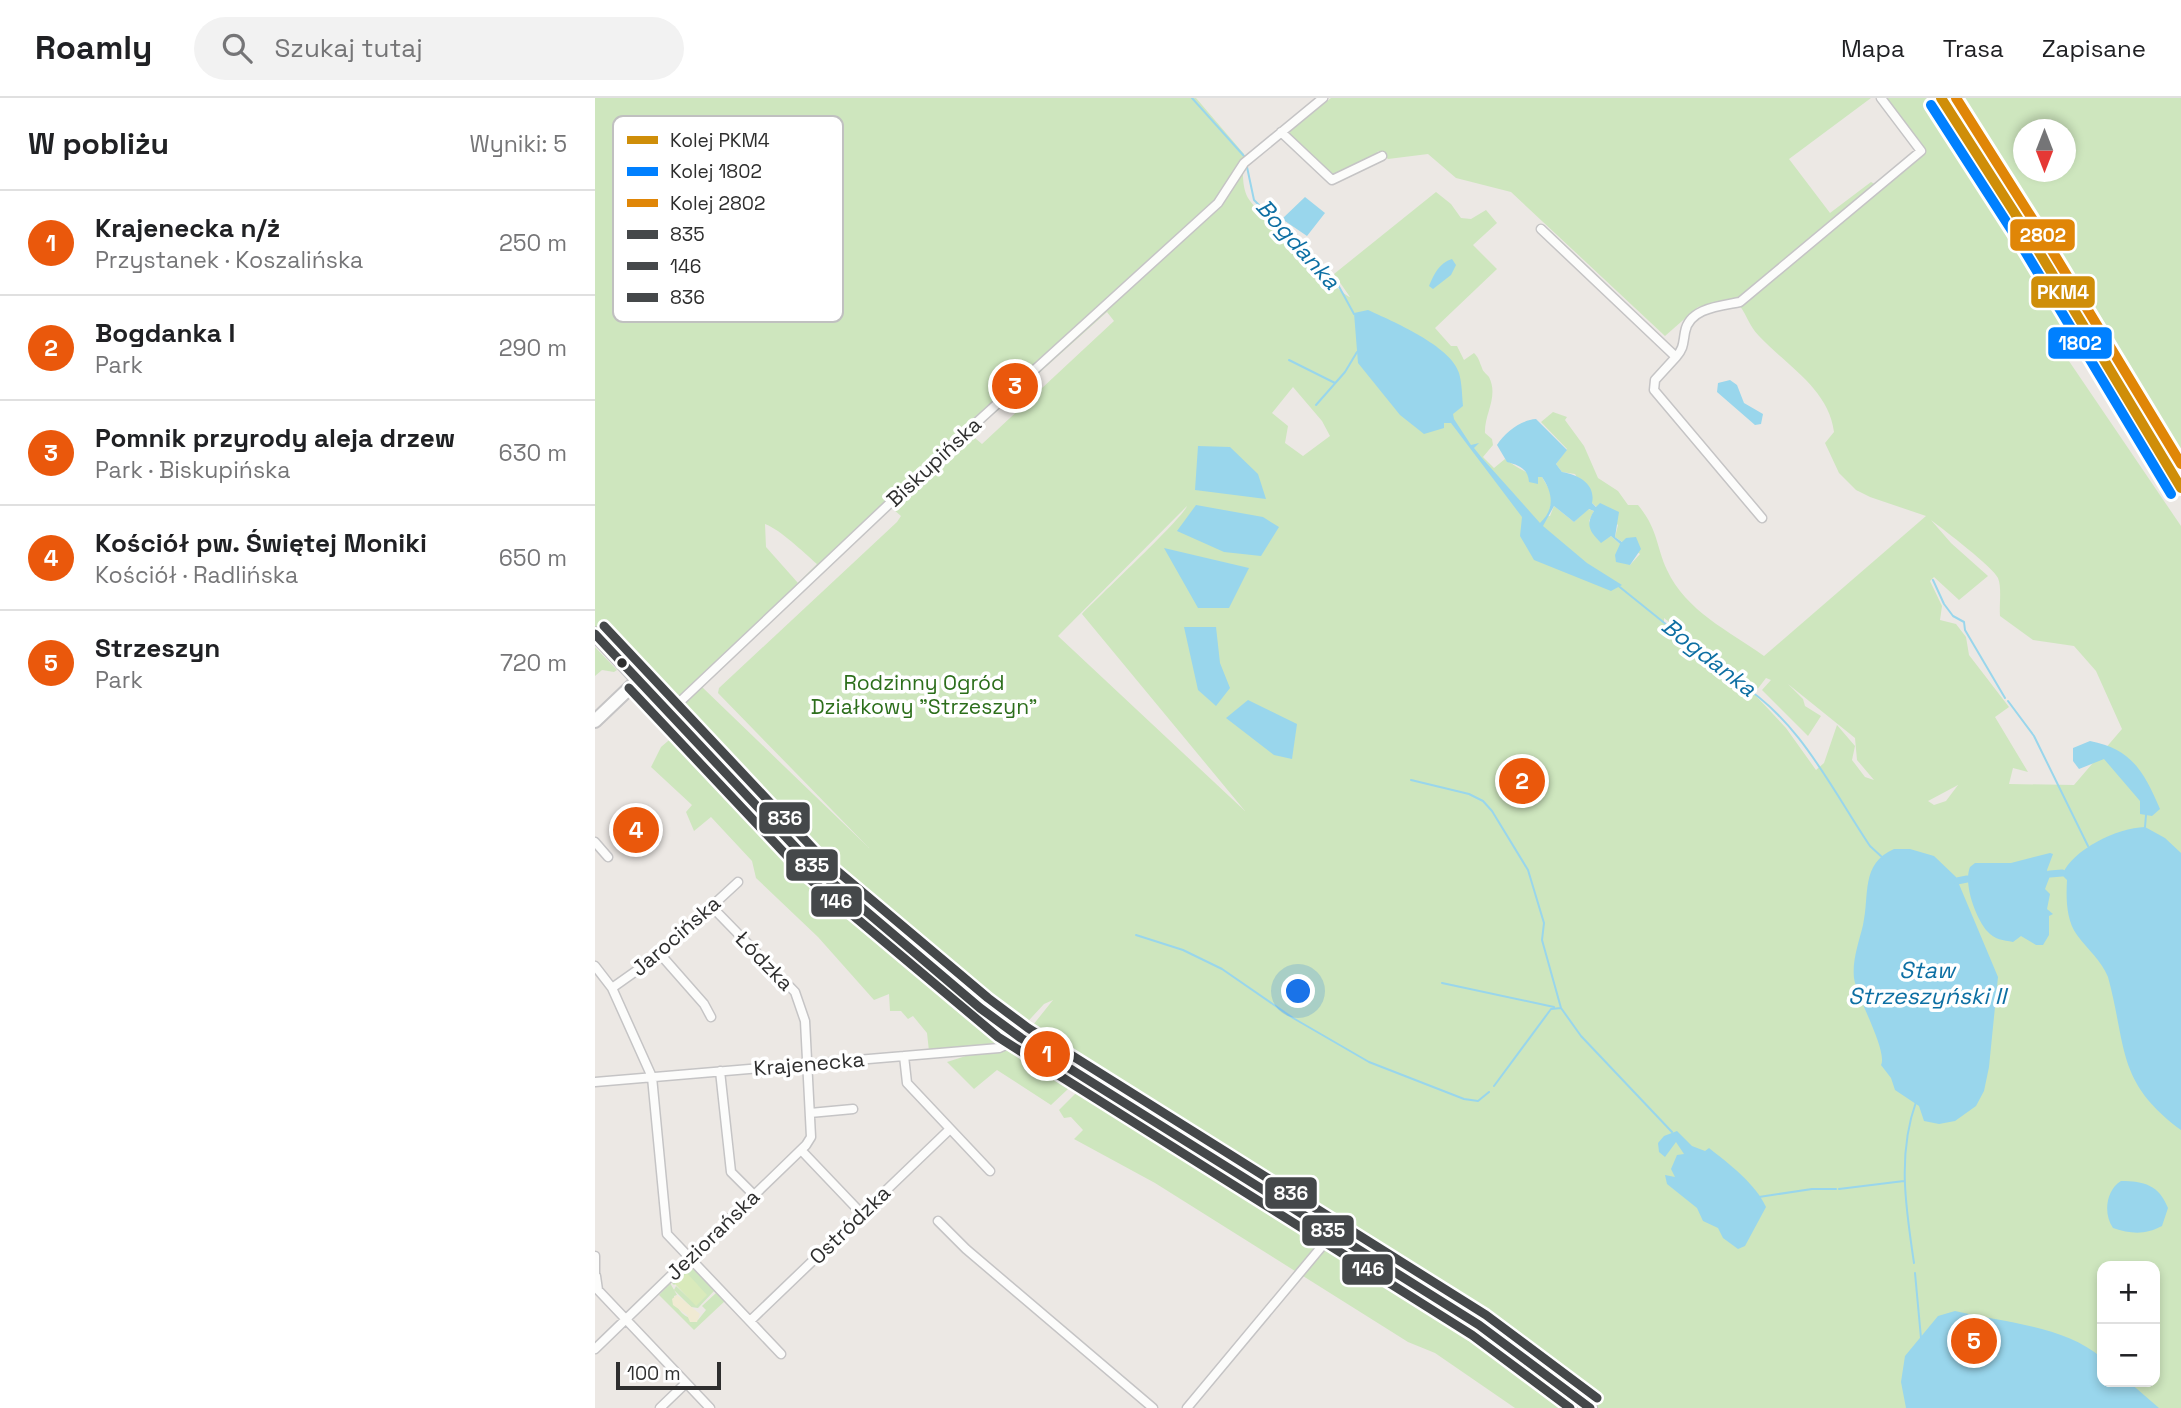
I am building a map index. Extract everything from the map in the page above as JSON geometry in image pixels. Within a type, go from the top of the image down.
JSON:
[{"type":"street","name":"Biskupińska","points":[[669,713],[943,453],[1218,203],[1244,163],[1323,98]]},
{"type":"street","points":[[1762,518],[1654,390],[1655,380],[1684,348],[1687,324],[1692,318],[1708,309],[1739,302],[1921,150],[1881,98]]},
{"type":"street","points":[[1281,132],[1332,180],[1382,156]]},
{"type":"street","points":[[1541,229],[1676,357]]},
{"type":"street","points":[[595,634],[815,868],[980,1008],[1021,1038],[1479,1325],[1590,1408]]},
{"type":"street","points":[[595,721],[638,680]]},
{"type":"street","points":[[595,842],[608,857]]},
{"type":"street","name":"Jarocińska","points":[[612,988],[660,954],[738,882]]},
{"type":"street","name":"Łódzka","points":[[712,907],[798,998],[806,1030],[805,1064]]},
{"type":"street","points":[[660,954],[704,1004],[711,1017]]},
{"type":"street","points":[[595,966],[612,988],[652,1077],[664,1229],[782,1354]]},
{"type":"street","name":"Krajenecka","points":[[595,1082],[1003,1047],[1021,1038]]},
{"type":"street","points":[[904,1056],[907,1083],[991,1171]]},
{"type":"street","name":"Jeziorańska","points":[[595,1349],[801,1150],[811,1134],[805,1064]]},
{"type":"street","points":[[720,1071],[731,1172],[755,1196]]},
{"type":"street","points":[[810,1113],[853,1109]]},
{"type":"street","name":"Ostródzka","points":[[750,1321],[950,1129]]},
{"type":"street","points":[[801,1150],[862,1214]]},
{"type":"street","points":[[938,1221],[966,1249],[1153,1408]]},
{"type":"street","points":[[1187,1408],[1333,1233]]},
{"type":"street","points":[[595,1256],[596,1289],[711,1408]]},
{"type":"street","points":[[660,1408],[686,1383]]},
{"type":"green space","name":"Rodzinny Ogród Działkowy \"Strzeszyn\"","points":[[595,98],[1196,98],[1244,154],[1243,182],[1248,198],[1297,251],[1350,297],[1334,274],[1436,192],[1451,204],[1461,218],[1471,219],[1486,210],[1497,223],[1473,245],[1497,269],[1435,328],[1451,346],[1457,346],[1464,360],[1474,353],[1492,384],[1485,433],[1492,439],[1493,445],[1483,457],[1494,468],[1505,459],[1528,473],[1542,477],[1553,496],[1548,516],[1554,506],[1574,522],[1588,509],[1594,511],[1589,521],[1601,542],[1611,536],[1621,545],[1630,565],[1640,554],[1615,537],[1618,525],[1592,503],[1575,474],[1562,472],[1556,464],[1567,449],[1541,422],[1553,412],[1567,417],[1565,420],[1584,446],[1598,478],[1618,491],[1628,505],[1638,505],[1645,514],[1667,570],[1685,597],[1709,619],[1764,656],[1926,516],[1870,497],[1856,490],[1839,473],[1825,443],[1834,432],[1824,403],[1805,379],[1755,332],[1735,300],[1698,307],[1665,336],[1511,192],[1456,178],[1428,154],[1388,159],[1378,151],[1376,156],[1334,178],[1290,137],[1290,131],[1331,98],[1871,98],[1789,159],[1830,213],[1871,182],[1882,188],[1925,152],[1886,98],[1936,98],[2076,317],[2054,339],[2181,526],[2181,1408],[1597,1408],[1495,1328],[1030,1038],[1034,1034],[1029,1030],[1053,1000],[1044,1004],[1020,1030],[806,853],[674,712],[678,709],[595,630]],"holes":[[[1107,312],[1114,321],[982,444],[975,438],[893,509],[901,516],[897,522],[719,688],[718,693],[869,848],[702,687],[938,464]],[[1293,387],[1322,421],[1330,436],[1303,456],[1285,443],[1288,426],[1272,413]],[[1187,506],[1156,541],[1082,614],[1245,811],[1058,636]],[[1931,520],[1978,557],[1998,578],[2000,616],[2033,640],[2074,646],[2096,671],[2122,729],[2074,785],[2009,784],[2013,768],[2028,772],[1995,717],[2009,707],[1969,655],[1966,637],[1956,624],[1940,620],[1942,606],[1930,581],[1934,577],[1959,600],[1988,576],[1951,543]],[[765,524],[785,536],[817,564],[798,583],[766,547]],[[1664,618],[1737,675],[1664,623]],[[1766,678],[1771,680],[1762,690],[1808,736],[1821,716],[1805,706],[1803,699],[1788,684],[1855,738],[1857,760],[1874,780],[1865,777],[1852,760],[1855,746],[1837,725],[1824,763],[1816,770],[1786,728],[1742,681],[1756,691]],[[1958,785],[1946,801],[1934,805],[1928,801]]]},
{"type":"green space","points":[[1958,98],[2181,98],[2181,464],[1980,129]]},
{"type":"green space","points":[[595,647],[617,670],[602,670],[595,676]]},
{"type":"green space","points":[[675,735],[724,786],[1009,1033],[1009,1042],[929,1051],[927,1033],[913,1016],[908,1019],[901,1011],[890,1011],[889,994],[874,1000],[818,937],[756,878],[752,861],[711,817],[694,831],[686,812],[692,805],[651,767],[661,747]]},
{"type":"green space","points":[[1024,1047],[1066,1073],[1070,1083],[1068,1089],[1051,1105],[997,1070],[974,1089],[947,1062],[972,1054]]},
{"type":"green space","points":[[1088,1088],[1469,1329],[1577,1408],[1515,1408],[1435,1353],[1408,1342],[1155,1183],[1074,1139],[1083,1130],[1071,1117],[1064,1118],[1059,1110],[1077,1092]]},
{"type":"green space","points":[[686,1266],[692,1266],[714,1291],[698,1308],[691,1307],[674,1290],[676,1286],[696,1305],[687,1274],[674,1285],[671,1282]]},
{"type":"green space","points":[[687,1273],[707,1295],[696,1306],[675,1284]]},
{"type":"green space","points":[[670,1283],[677,1295],[674,1296],[679,1309],[685,1316],[693,1319],[698,1320],[706,1310],[702,1306],[716,1293],[726,1300],[694,1330],[659,1295]]},
{"type":"sand","points":[[677,1295],[700,1314],[697,1322],[690,1322],[687,1315],[673,1305],[672,1299]]},
{"type":"water","points":[[1305,197],[1325,213],[1307,236],[1282,219]]},
{"type":"water","points":[[1452,259],[1456,265],[1451,275],[1433,289],[1429,286],[1435,273],[1440,266]]},
{"type":"water","points":[[1368,310],[1433,344],[1454,363],[1460,377],[1463,406],[1453,414],[1454,419],[1471,445],[1479,443],[1474,448],[1540,523],[1548,512],[1551,501],[1546,483],[1542,477],[1538,477],[1538,484],[1529,482],[1525,470],[1507,462],[1497,445],[1514,428],[1536,419],[1567,450],[1556,464],[1562,472],[1580,478],[1589,486],[1593,496],[1592,503],[1596,507],[1600,503],[1619,512],[1615,537],[1622,542],[1626,538],[1636,537],[1641,549],[1630,565],[1616,562],[1615,555],[1620,544],[1611,536],[1601,543],[1597,539],[1589,524],[1594,511],[1589,509],[1574,522],[1554,506],[1543,526],[1587,563],[1622,585],[1611,591],[1534,560],[1520,536],[1522,517],[1451,423],[1444,423],[1444,428],[1424,434],[1400,415],[1358,363],[1354,313]]},
{"type":"water","points":[[1730,380],[1737,385],[1744,403],[1763,414],[1761,424],[1755,425],[1717,392],[1718,383]]},
{"type":"water","points":[[1198,446],[1230,447],[1258,474],[1266,499],[1195,490]]},
{"type":"water","points":[[1196,505],[1263,517],[1279,527],[1261,556],[1224,552],[1177,531]]},
{"type":"water","points":[[1164,548],[1249,568],[1229,608],[1198,608]]},
{"type":"water","points":[[1184,627],[1216,627],[1220,663],[1230,688],[1216,706],[1198,690]]},
{"type":"water","points":[[1248,700],[1297,724],[1292,759],[1274,755],[1226,718]]},
{"type":"water","points":[[2090,741],[2116,750],[2135,764],[2160,809],[2152,816],[2140,814],[2140,801],[2104,759],[2079,769],[2073,761],[2073,748]]},
{"type":"water","points":[[2145,827],[2165,838],[2181,853],[2181,1130],[2160,1113],[2134,1079],[2122,1044],[2108,977],[2073,929],[2067,909],[2067,880],[2062,875],[2076,857],[2097,842],[2122,831]]},
{"type":"water","name":"Staw Strzeszyński II","points":[[1894,849],[1910,849],[1934,856],[1956,877],[1998,977],[1984,1091],[1976,1106],[1955,1121],[1939,1124],[1924,1121],[1919,1106],[1895,1090],[1891,1078],[1881,1065],[1880,1048],[1856,987],[1855,958],[1865,914],[1868,881],[1876,863]]},
{"type":"water","points":[[2053,854],[2047,870],[2050,876],[2045,889],[2050,894],[2047,909],[2053,914],[2049,916],[2049,935],[2043,945],[2036,945],[2021,936],[2013,942],[1993,936],[1983,925],[1972,901],[1968,882],[1970,867],[1975,863],[2011,863]]},
{"type":"water","points":[[1677,1131],[1692,1146],[1705,1151],[1709,1148],[1741,1174],[1761,1198],[1766,1207],[1745,1246],[1738,1249],[1723,1238],[1718,1228],[1703,1221],[1697,1208],[1667,1184],[1665,1175],[1675,1177],[1671,1169],[1677,1155],[1684,1154],[1676,1142],[1665,1157],[1659,1152],[1658,1143],[1664,1136]]},
{"type":"water","points":[[2121,1181],[2144,1183],[2160,1194],[2168,1208],[2162,1226],[2138,1233],[2113,1228],[2107,1209],[2109,1196]]},
{"type":"water","points":[[1955,1311],[2032,1327],[2070,1339],[2097,1354],[2097,1387],[2135,1387],[2159,1408],[1906,1408],[1901,1382],[1905,1356],[1938,1316]]},
{"type":"waterway","name":"Bogdanka","points":[[1192,98],[1244,156]]},
{"type":"waterway","name":"Bogdanka","points":[[1247,167],[1254,200],[1337,283],[1354,314]]},
{"type":"waterway","points":[[1316,405],[1345,372],[1357,352]]},
{"type":"waterway","points":[[1289,360],[1335,383]]},
{"type":"waterway","points":[[1933,580],[1944,604],[1953,616],[1964,622],[1965,630],[2005,698]]},
{"type":"waterway","name":"Bogdanka","points":[[1616,584],[1780,716],[1813,757],[1870,846],[1883,858]]},
{"type":"waterway","points":[[2008,701],[2034,736],[2088,846]]},
{"type":"waterway","points":[[1411,780],[1469,794],[1483,801],[1492,811],[1528,870],[1544,923],[1542,940],[1561,1008],[1581,1036],[1672,1132]]},
{"type":"waterway","points":[[2145,827],[2146,815]]},
{"type":"waterway","points":[[2050,874],[2062,873]]},
{"type":"waterway","points":[[1957,881],[1967,879]]},
{"type":"waterway","points":[[1136,935],[1183,950],[1222,969],[1293,1018],[1369,1062],[1464,1099],[1478,1101],[1489,1092]]},
{"type":"waterway","points":[[1442,983],[1554,1007]]},
{"type":"waterway","points":[[1494,1086],[1551,1009],[1561,1008]]},
{"type":"waterway","name":"Bogdanka","points":[[1914,1263],[1906,1202],[1905,1162],[1910,1122],[1916,1102]]},
{"type":"waterway","points":[[1839,1189],[1904,1181]]},
{"type":"waterway","points":[[1759,1197],[1812,1189],[1836,1189]]},
{"type":"waterway","name":"Bogdanka","points":[[1915,1273],[1921,1338]]},
{"type":"rail line","name":"PKM4","points":[[1941,98],[2030,237],[2181,488]]},
{"type":"rail line","name":"2802","points":[[1956,98],[2181,464]]},
{"type":"rail line","name":"1802","points":[[1931,105],[2020,243],[2171,494]]},
{"type":"transit line","name":"836","points":[[604,626],[823,859],[988,998],[1028,1028],[1486,1315],[1597,1398]]},
{"type":"transit line","name":"835","points":[[595,634],[815,868],[980,1008],[1021,1038],[1479,1325],[1590,1408]]},
{"type":"transit line","name":"146","points":[[629,688],[806,876],[998,1037],[1472,1335],[1570,1408]]},
{"type":"place","name":"Pomnik przyrody aleja drzew","points":[[1015,386]]},
{"type":"place","name":"Bogdanka I","points":[[1522,781]]},
{"type":"place","name":"Kościół pw. Świętej Moniki","points":[[636,830]]},
{"type":"place","name":"Krajenecka n/ż","points":[[1047,1054]]},
{"type":"place","name":"Strzeszyn","points":[[1974,1341]]}]
